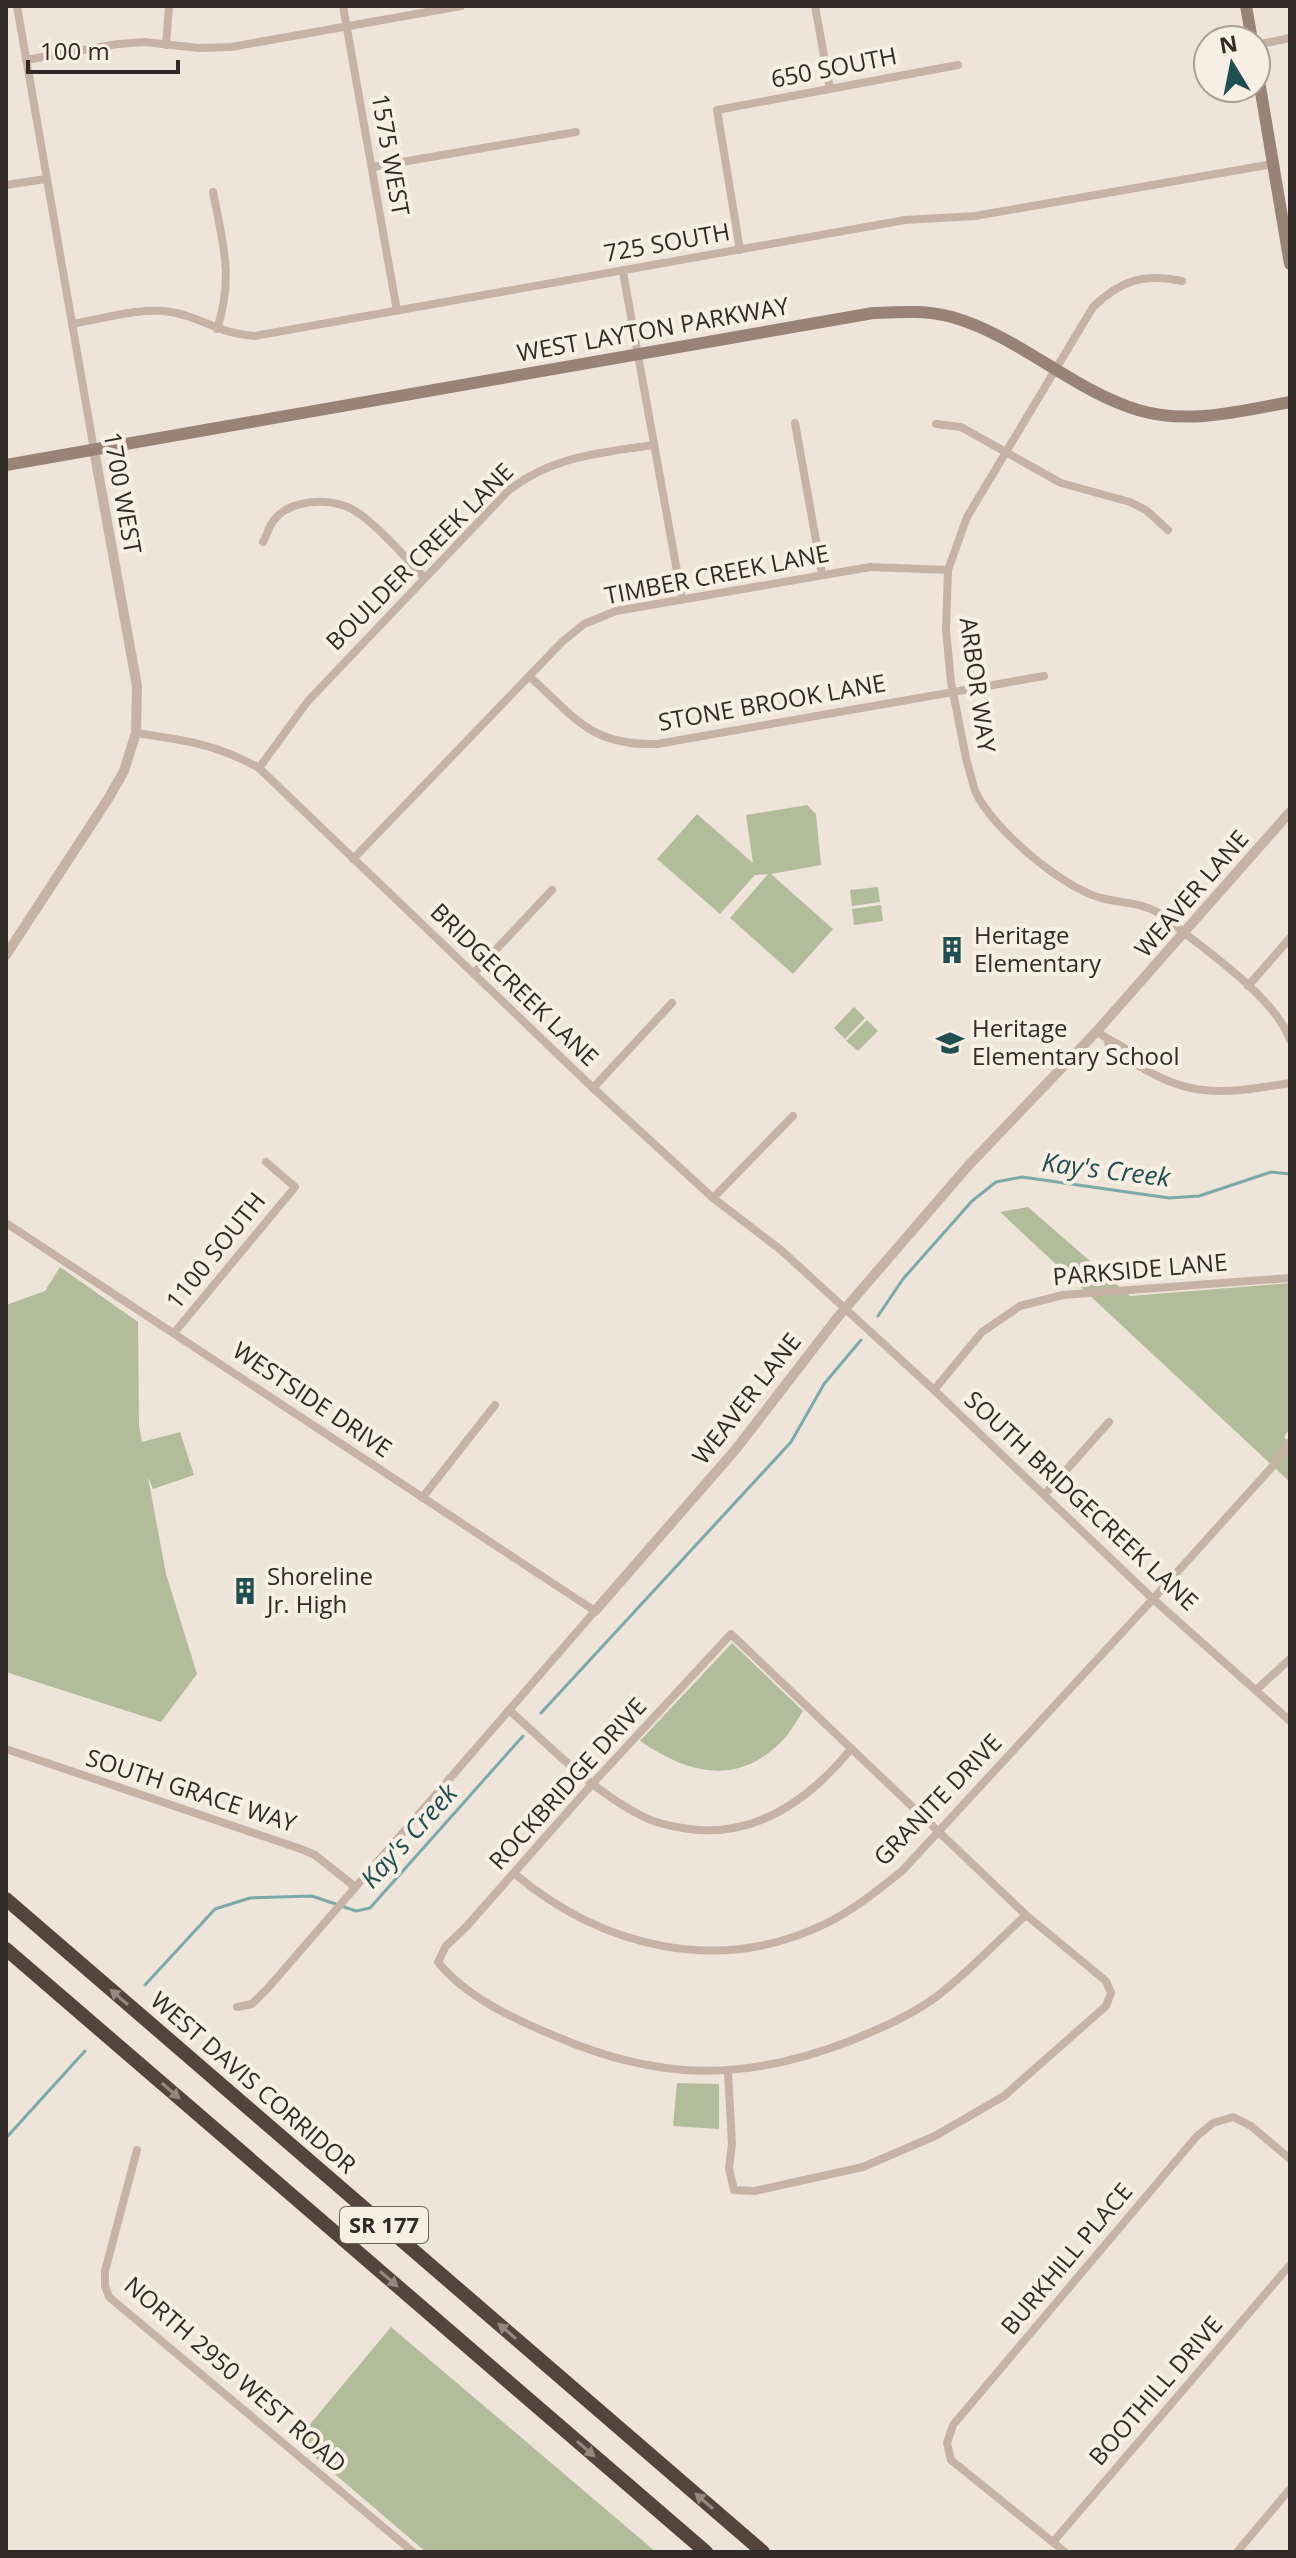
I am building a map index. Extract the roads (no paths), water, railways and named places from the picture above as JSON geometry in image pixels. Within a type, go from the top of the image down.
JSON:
[{"type":"highway","name":"WEST DAVIS CORRIDOR","points":[[6,1899],[763,2552]]},
{"type":"highway","name":"SR 177","points":[[6,1949],[706,2552]]},
{"type":"main road","points":[[1263,104],[1290,264]]},
{"type":"main road","name":"WEST LAYTON PARKWAY","points":[[6,465],[873,313],[915,311],[952,317],[986,330],[1109,400],[1141,411],[1174,417],[1217,415],[1290,402]]},
{"type":"street","name":"1700 WEST","points":[[6,955],[10,940],[124,771],[136,733],[137,686],[17,6]]},
{"type":"street","points":[[166,45],[169,6]]},
{"type":"street","name":"1575 WEST","points":[[343,6],[397,311]]},
{"type":"street","points":[[26,60],[145,42],[199,48],[231,47],[461,6]]},
{"type":"street","points":[[815,6],[830,89]]},
{"type":"street","name":"650 SOUTH","points":[[740,250],[717,110],[958,65]]},
{"type":"street","points":[[373,167],[576,132]]},
{"type":"street","name":"725 SOUTH","points":[[72,324],[169,311],[232,335],[254,336],[905,220],[975,216],[1273,164]]},
{"type":"street","points":[[6,185],[46,179]]},
{"type":"street","points":[[213,192],[228,283],[217,329]]},
{"type":"street","points":[[623,272],[682,599]]},
{"type":"street","name":"ARBOR WAY","points":[[1182,281],[1161,276],[1137,279],[1111,290],[1093,307],[967,517],[948,570],[946,630],[953,693],[975,791],[982,806],[998,824],[1055,876],[1078,889],[1101,898],[1141,903],[1161,914],[1269,1004],[1285,1025],[1290,1040]]},
{"type":"street","points":[[795,423],[822,574]]},
{"type":"street","points":[[936,424],[961,427],[1061,483],[1138,506],[1168,530]]},
{"type":"street","name":"BOULDER CREEK LANE","points":[[259,768],[308,701],[509,490],[530,473],[560,461],[654,445]]},
{"type":"street","points":[[263,542],[275,518],[293,506],[314,502],[335,504],[350,508],[362,517],[424,577]]},
{"type":"street","name":"TIMBER CREEK LANE","points":[[353,859],[562,642],[584,624],[616,611],[822,574],[891,566],[948,570]]},
{"type":"street","name":"STONE BROOK LANE","points":[[529,676],[582,726],[601,737],[629,745],[657,744],[1044,676]]},
{"type":"street","name":"BRIDGECREEK LANE","points":[[136,733],[198,742],[228,751],[259,768],[593,1088],[713,1198],[781,1250],[844,1309]]},
{"type":"street","name":"WEAVER LANE","points":[[237,2007],[252,2004],[736,1449],[844,1309],[968,1166],[1097,1031],[1290,812]]},
{"type":"street","points":[[474,973],[552,890]]},
{"type":"street","points":[[1248,986],[1290,938]]},
{"type":"street","points":[[593,1088],[672,1003]]},
{"type":"street","points":[[1097,1031],[1127,1050],[1127,1058],[1150,1074],[1174,1085],[1205,1092],[1233,1092],[1290,1083]]},
{"type":"street","points":[[713,1198],[793,1116]]},
{"type":"street","name":"1100 SOUTH","points":[[174,1333],[295,1187],[266,1162]]},
{"type":"street","name":"WESTSIDE DRIVE","points":[[6,1223],[595,1611]]},
{"type":"street","name":"PARKSIDE LANE","points":[[934,1390],[982,1332],[1020,1306],[1063,1295],[1290,1278]]},
{"type":"street","name":"SOUTH BRIDGECREEK LANE","points":[[844,1309],[934,1390],[1153,1599],[1290,1721]]},
{"type":"street","points":[[422,1498],[495,1405]]},
{"type":"street","points":[[1044,1495],[1109,1422]]},
{"type":"street","name":"GRANITE DRIVE","points":[[515,1874],[549,1900],[589,1924],[627,1939],[663,1947],[731,1950],[794,1937],[827,1923],[864,1901],[902,1871],[1153,1599],[1272,1467],[1290,1442]]},
{"type":"street","name":"ROCKBRIDGE DRIVE","points":[[728,2072],[665,2068],[626,2061],[577,2046],[528,2025],[470,1991],[450,1977],[438,1962],[446,1946],[731,1634],[851,1749]]},
{"type":"street","points":[[1256,1690],[1290,1659]]},
{"type":"street","points":[[509,1710],[593,1783],[644,1817],[672,1827],[731,1829],[760,1822],[793,1805],[822,1781],[851,1749],[1026,1915],[1106,1981],[1111,1993],[1106,2006],[1004,2096],[935,2136],[863,2167],[755,2191],[734,2190],[729,2168],[732,2144],[728,2072],[789,2061],[884,2028],[933,1999],[982,1959],[1026,1915]]},
{"type":"street","name":"SOUTH GRACE WAY","points":[[6,1749],[301,1849],[315,1855],[354,1886]]},
{"type":"street","name":"BURKHILL PLACE","points":[[1053,2542],[951,2460],[947,2443],[953,2425],[1197,2136],[1213,2123],[1233,2117],[1251,2126],[1290,2159]]},
{"type":"street","name":"NORTH 2950 WEST ROAD","points":[[137,2150],[105,2271],[109,2297],[413,2552]]},
{"type":"street","name":"BOOTHILL DRIVE","points":[[1053,2542],[1290,2265]]},
{"type":"street","points":[[1237,2552],[1290,2489]]},
{"type":"street","points":[[1053,2542],[1065,2552]]},
{"type":"waterway","name":"Kay's Creek","points":[[878,1316],[903,1279],[972,1201],[996,1182],[1022,1177],[1169,1198],[1199,1196],[1271,1172],[1290,1174]]},
{"type":"waterway","name":"Kay's Creek","points":[[541,1713],[791,1442],[824,1384],[861,1340]]},
{"type":"waterway","name":"Kay's Creek","points":[[145,1985],[215,1909],[250,1898],[312,1896],[356,1911],[370,1908],[523,1736]]},
{"type":"waterway","name":"Kay's Creek","points":[[6,2138],[85,2051]]},
{"type":"place","name":"Heritage Elementary","points":[[952,950]]},
{"type":"place","name":"Heritage Elementary School","points":[[950,1043]]},
{"type":"place","name":"Shoreline Jr. High","points":[[245,1591]]}]
